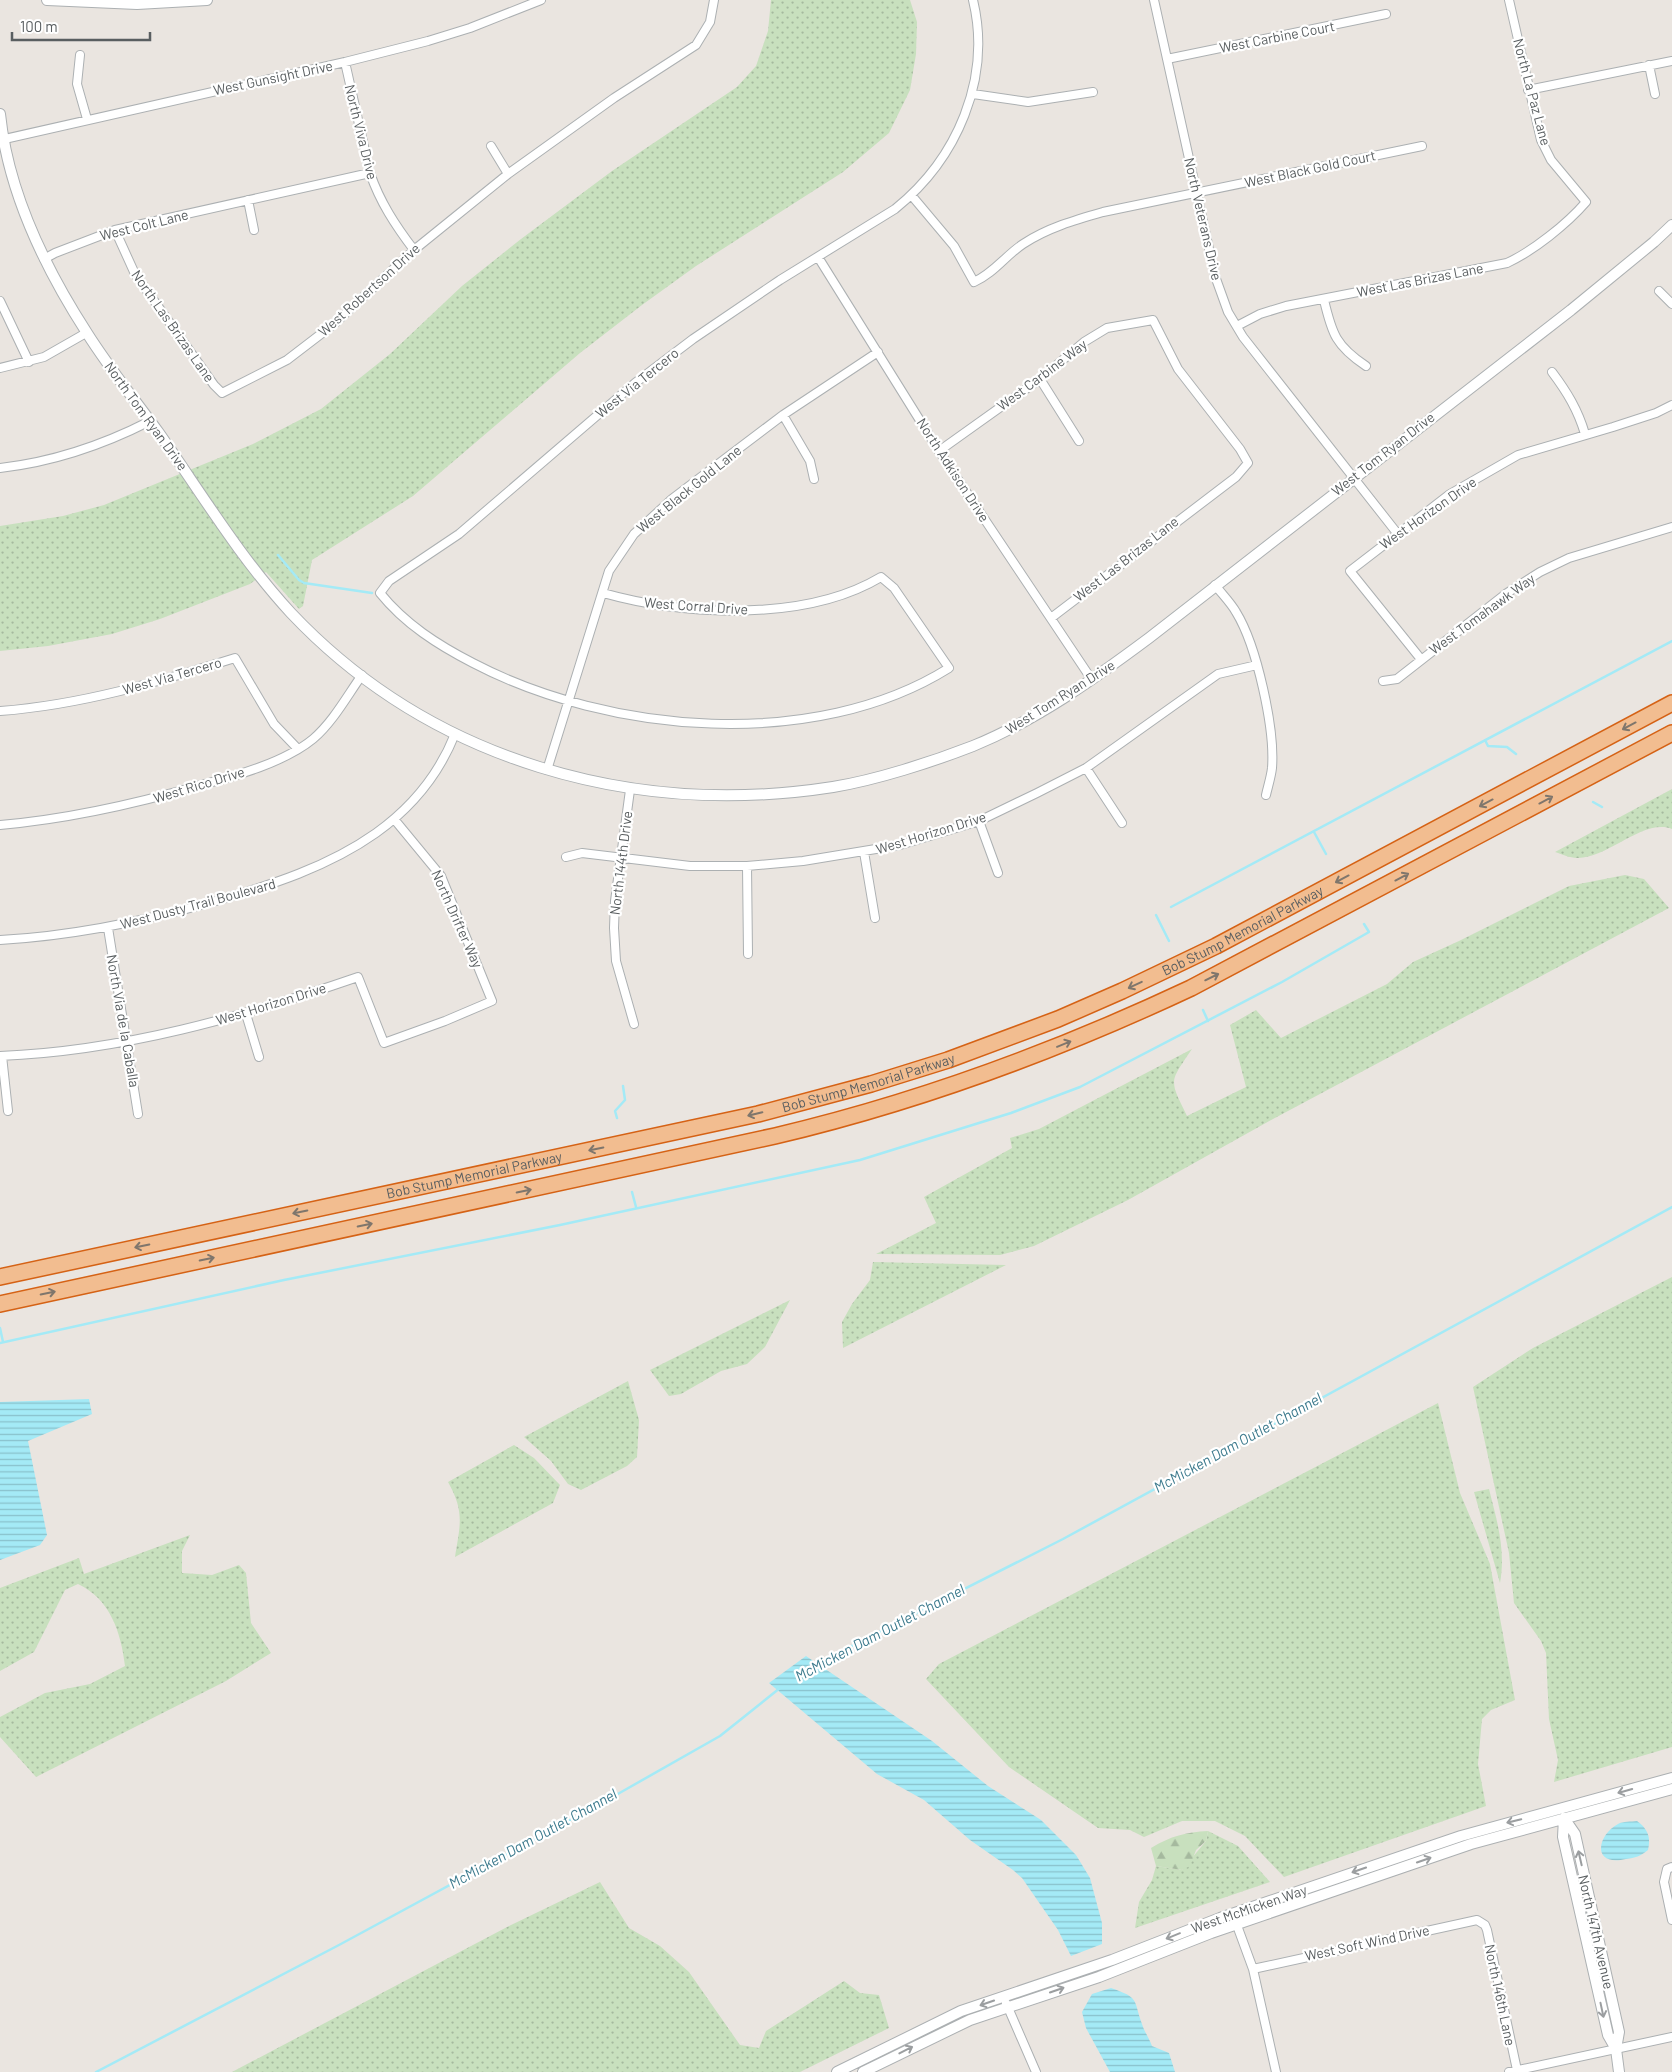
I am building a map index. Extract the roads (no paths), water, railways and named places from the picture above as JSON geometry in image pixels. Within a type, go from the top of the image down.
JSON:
[{"type":"highway","name":"Bob Stump Memorial Parkway","points":[[0,1277],[758,1114],[862,1087],[948,1060],[1067,1015],[1183,963],[1672,703]]},
{"type":"highway","name":"Bob Stump Memorial Parkway","points":[[0,1304],[775,1136],[874,1110],[979,1077],[1125,1019],[1199,984],[1672,733]]},
{"type":"street","points":[[47,0],[137,4],[207,0]]},
{"type":"street","name":"West Gunsight Drive","points":[[1,140],[86,119],[345,62],[470,28],[541,0]]},
{"type":"street","name":"West Robertson Drive","points":[[222,392],[236,387],[287,360],[334,324],[414,250],[508,174],[614,98],[696,45],[710,22],[714,0]]},
{"type":"street","name":"West Via Tercero","points":[[569,701],[538,692],[501,677],[436,642],[395,611],[380,593],[389,581],[459,534],[634,383],[693,339],[895,209],[912,196],[937,166],[962,124],[973,94],[978,35],[972,0]]},
{"type":"street","name":"North Veterans Drive","points":[[1154,0],[1214,276],[1228,312],[1352,478],[1397,533]]},
{"type":"street","name":"North La Paz Lane","points":[[1509,0],[1528,90],[1541,140],[1551,160],[1586,202]]},
{"type":"street","name":"West Carbine Court","points":[[1167,59],[1386,14]]},
{"type":"street","points":[[80,55],[77,84],[86,119]]},
{"type":"street","points":[[1528,90],[1672,61]]},
{"type":"street","name":"North Viva Drive","points":[[345,62],[370,173],[388,216],[414,250]]},
{"type":"street","points":[[1649,65],[1655,94]]},
{"type":"street","points":[[973,94],[1028,102],[1093,92]]},
{"type":"street","name":"North Tom Ryan Drive","points":[[0,114],[1,140],[20,199],[44,260],[86,333],[238,545],[288,609],[362,675]]},
{"type":"street","points":[[491,146],[508,174]]},
{"type":"street","name":"West Black Gold Court","points":[[1197,193],[1422,146]]},
{"type":"street","name":"West Colt Lane","points":[[44,260],[55,252],[114,230],[370,173]]},
{"type":"street","points":[[912,196],[954,246],[974,282],[988,276],[1022,244],[1061,224],[1103,212],[1197,193]]},
{"type":"street","points":[[248,200],[254,230]]},
{"type":"street","name":"West Las Brizas Lane","points":[[1237,326],[1260,314],[1286,306],[1507,263],[1526,254],[1576,213],[1586,202]]},
{"type":"street","name":"West Tom Ryan Drive","points":[[362,675],[399,701],[455,734],[503,755],[547,770],[630,790],[674,794],[737,794],[835,787],[915,765],[973,746],[1019,725],[1092,680],[1571,310],[1672,225]]},
{"type":"street","name":"North Las Brizas Lane","points":[[114,230],[135,274],[214,385],[222,392]]},
{"type":"street","name":"North Adkison Drive","points":[[818,257],[938,450],[1092,680]]},
{"type":"street","points":[[1659,290],[1672,304]]},
{"type":"street","points":[[0,300],[29,362]]},
{"type":"street","points":[[1324,300],[1329,321],[1341,347],[1366,366]]},
{"type":"street","name":"West Carbine Way","points":[[938,450],[1040,379],[1084,342],[1107,328],[1154,320],[1178,369],[1240,449],[1248,463]]},
{"type":"street","points":[[0,368],[44,357],[86,333]]},
{"type":"street","name":"West Black Gold Lane","points":[[547,770],[609,571],[634,534],[672,499],[783,415],[878,352]]},
{"type":"street","points":[[1552,372],[1568,394],[1580,416],[1585,434]]},
{"type":"street","points":[[1040,379],[1079,441]]},
{"type":"street","name":"West Horizon Drive","points":[[1420,658],[1350,571],[1450,494],[1518,455],[1656,414],[1672,406]]},
{"type":"street","points":[[783,415],[810,461],[814,480]]},
{"type":"street","points":[[0,468],[71,454],[116,438],[150,421]]},
{"type":"street","name":"West Las Brizas Lane","points":[[1051,618],[1236,477],[1248,463]]},
{"type":"street","name":"West Tomahawk Way","points":[[1383,680],[1396,678],[1507,593],[1540,572],[1569,558],[1672,527]]},
{"type":"street","name":"West Corral Drive","points":[[569,701],[592,708],[697,724],[756,723],[804,718],[863,706],[897,696],[926,682],[948,668],[894,588],[881,577],[852,592],[819,602],[781,608],[704,609],[631,601],[602,593]]},
{"type":"street","points":[[1214,585],[1236,612],[1248,637],[1257,666],[1271,738],[1272,769],[1266,794]]},
{"type":"street","name":"West Via Tercero","points":[[0,711],[33,708],[108,694],[235,658],[274,724],[297,748]]},
{"type":"street","name":"West Horizon Drive","points":[[566,857],[582,853],[690,866],[747,866],[864,852],[900,845],[979,821],[1086,768],[1218,674],[1257,666]]},
{"type":"street","name":"West Rico Drive","points":[[0,825],[28,823],[130,805],[241,774],[313,739],[362,675]]},
{"type":"street","name":"West Dusty Trail Boulevard","points":[[0,940],[108,928],[173,913],[274,884],[327,862],[375,834],[394,819],[417,796],[440,766],[455,734]]},
{"type":"street","points":[[1086,768],[1122,823]]},
{"type":"street","name":"North 144th Drive","points":[[630,790],[615,901],[614,928],[616,961],[634,1024]]},
{"type":"street","name":"North Drifter Way","points":[[394,819],[441,876],[492,1001]]},
{"type":"street","points":[[979,821],[998,873]]},
{"type":"street","points":[[864,852],[875,918]]},
{"type":"street","points":[[747,866],[748,954]]},
{"type":"street","name":"North Via de la Caballa","points":[[108,928],[138,1114]]},
{"type":"street","name":"West Horizon Drive","points":[[1,1056],[160,1036],[246,1014],[358,977],[384,1043],[420,1031],[492,1001]]},
{"type":"street","points":[[246,1014],[259,1057]]},
{"type":"street","points":[[1,1056],[8,1111]]},
{"type":"street","name":"West McMicken Way","points":[[837,2072],[938,2021],[1004,1997],[1235,1919],[1672,1778]]},
{"type":"street","name":"West McMicken Way","points":[[1562,1813],[1672,1788]]},
{"type":"street","name":"North 147th Avenue","points":[[1562,1813],[1575,1834],[1619,2032],[1616,2049],[1619,2072]]},
{"type":"street","points":[[1669,1868],[1664,1882],[1672,1920]]},
{"type":"street","points":[[1235,1919],[1253,1969],[1276,2072]]},
{"type":"street","name":"West McMicken Way","points":[[863,2072],[948,2030],[1099,1976],[1235,1919]]},
{"type":"street","name":"West Soft Wind Drive","points":[[1253,1969],[1469,1921],[1481,1922]]},
{"type":"street","name":"North 146th Lane","points":[[1481,1922],[1487,1930],[1513,2071]]},
{"type":"street","points":[[1004,1997],[1007,2008],[1036,2072]]},
{"type":"street","points":[[1513,2071],[1672,2037]]},
{"type":"water","points":[[89,1399],[92,1414],[28,1441],[47,1535],[40,1545],[0,1560],[0,1402]]},
{"type":"water","points":[[806,1656],[932,1741],[988,1786],[1041,1820],[1076,1855],[1090,1878],[1102,1923],[1102,1944],[1071,1956],[1058,1930],[1022,1878],[970,1840],[924,1800],[877,1774],[769,1683]]},
{"type":"water","points":[[1637,1821],[1648,1834],[1648,1850],[1632,1858],[1614,1860],[1602,1854],[1602,1842],[1611,1829],[1620,1823]]},
{"type":"water","points":[[1111,1988],[1127,1994],[1134,2000],[1152,2046],[1169,2053],[1175,2072],[1110,2072],[1086,2028],[1082,2012],[1092,1994]]},
{"type":"waterway","points":[[278,555],[299,580],[304,583],[372,593]]},
{"type":"waterway","points":[[1171,907],[1672,641]]},
{"type":"waterway","points":[[1485,740],[1488,746],[1507,747],[1516,754]]},
{"type":"waterway","points":[[1593,802],[1602,807]]},
{"type":"waterway","points":[[1314,832],[1326,854]]},
{"type":"waterway","points":[[1156,915],[1169,941]]},
{"type":"waterway","points":[[0,1343],[284,1280],[560,1225],[860,1160],[1011,1113],[1080,1087],[1282,982],[1369,932],[1364,924]]},
{"type":"waterway","points":[[1203,1010],[1208,1021]]},
{"type":"waterway","points":[[617,1118],[615,1111],[625,1100],[623,1086]]},
{"type":"waterway","points":[[632,1192],[636,1207]]},
{"type":"waterway","name":"McMicken Dam Outlet Channel","points":[[816,1664],[1063,1539],[1672,1207]]},
{"type":"waterway","points":[[0,1328],[3,1342]]},
{"type":"waterway","name":"McMicken Dam Outlet Channel","points":[[96,2072],[339,1945],[616,1795],[720,1736],[780,1688]]}]
